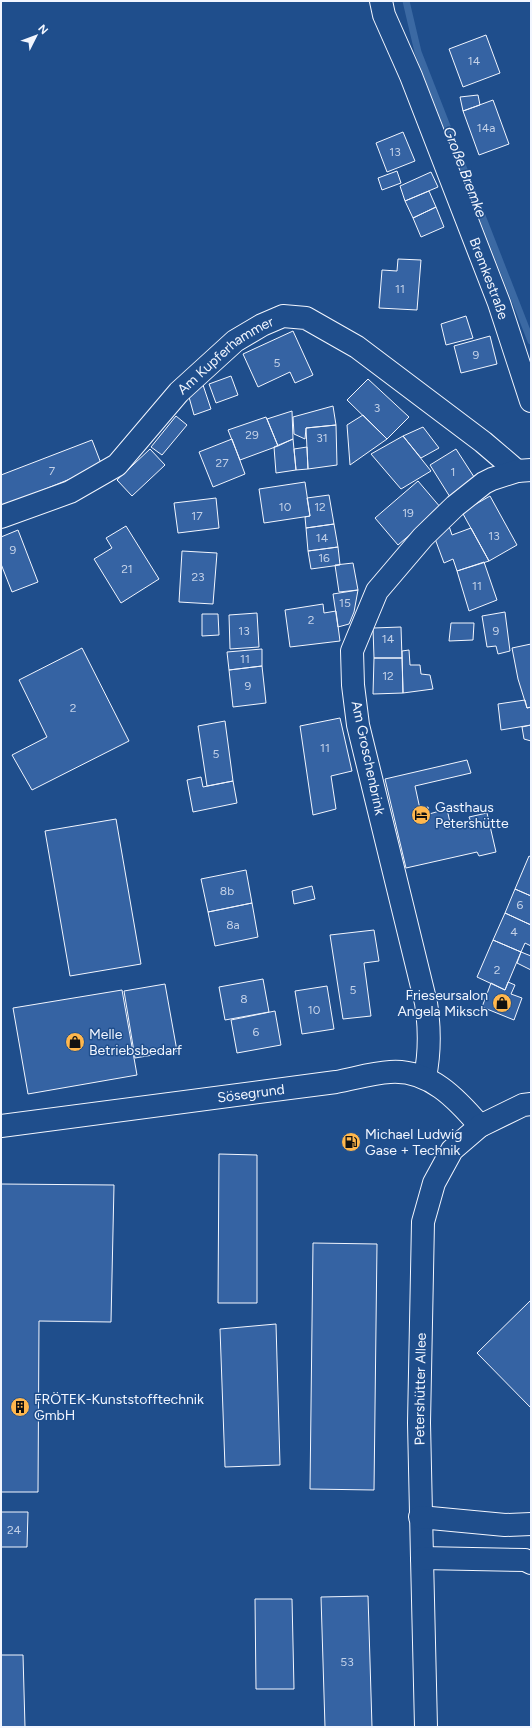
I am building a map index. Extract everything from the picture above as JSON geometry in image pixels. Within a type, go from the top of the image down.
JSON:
[{"type":"main road","name":"Bremkestraße","points":[[381,1],[384,15],[411,76],[499,303],[531,400]]},
{"type":"main road","name":"Am Kupferhammer","points":[[1,517],[70,492],[117,465],[179,392],[235,341],[262,325],[283,316],[306,318],[357,347],[483,442],[524,470]]},
{"type":"main road","name":"Am Groschenbrink","points":[[425,1077],[429,1055],[429,1024],[426,1003],[358,725],[352,651],[377,591],[423,537],[455,506],[484,483],[524,470]]},
{"type":"main road","name":"Sösegrund","points":[[1,1126],[328,1083],[390,1072],[409,1073],[425,1077],[442,1088],[469,1113],[480,1126]]},
{"type":"main road","name":"Petershütter Allee","points":[[426,1727],[420,1517],[420,1364],[423,1222],[434,1183],[452,1150],[480,1126],[523,1105],[531,1104]]},
{"type":"main road","points":[[420,1517],[505,1525],[531,1524]]},
{"type":"main road","points":[[422,1558],[525,1560],[531,1563]]},
{"type":"building","points":[[486,35],[500,73],[463,87],[449,49]]},
{"type":"building","points":[[478,95],[480,105],[463,111],[460,97]]},
{"type":"building","points":[[493,100],[509,144],[479,155],[463,111]]},
{"type":"building","points":[[403,132],[415,161],[387,172],[376,143]]},
{"type":"building","points":[[397,171],[401,183],[382,190],[378,178]]},
{"type":"building","points":[[431,172],[438,187],[405,201],[400,186]]},
{"type":"building","points":[[429,191],[436,207],[413,218],[405,201]]},
{"type":"building","points":[[436,207],[444,227],[421,237],[413,218]]},
{"type":"building","points":[[398,259],[421,260],[417,310],[379,308],[382,270],[397,271]]},
{"type":"building","points":[[466,316],[473,338],[446,345],[441,324]]},
{"type":"building","points":[[293,331],[313,375],[295,383],[290,372],[258,387],[243,354]]},
{"type":"building","points":[[490,336],[497,364],[461,373],[454,346]]},
{"type":"building","points":[[231,376],[238,395],[216,403],[209,384]]},
{"type":"building","points":[[368,379],[409,417],[387,439],[347,400]]},
{"type":"building","points":[[203,385],[211,409],[194,415],[189,397]]},
{"type":"building","points":[[333,406],[336,425],[306,428],[305,439],[294,434],[293,417]]},
{"type":"building","points":[[292,411],[293,439],[278,446],[267,419]]},
{"type":"building","points":[[363,415],[387,439],[350,465],[347,425]]},
{"type":"building","points":[[176,416],[187,425],[162,455],[151,447]]},
{"type":"building","points":[[266,417],[278,446],[240,460],[228,430]]},
{"type":"building","points":[[336,425],[337,465],[308,469],[306,428]]},
{"type":"building","points":[[423,427],[439,448],[421,458],[403,436]]},
{"type":"building","points":[[403,436],[431,471],[401,489],[371,454]]},
{"type":"building","points":[[232,439],[245,474],[213,487],[199,452]]},
{"type":"building","points":[[293,439],[296,470],[276,473],[274,447]]},
{"type":"building","points":[[92,440],[102,466],[1,507],[1,475]]},
{"type":"building","points":[[307,447],[308,469],[296,470],[294,449]]},
{"type":"building","points":[[150,449],[165,465],[132,496],[117,480]]},
{"type":"building","points":[[456,449],[476,480],[450,497],[430,465]]},
{"type":"building","points":[[418,481],[441,508],[398,545],[375,518]]},
{"type":"building","points":[[305,482],[310,516],[264,523],[259,489]]},
{"type":"building","points":[[329,495],[334,524],[306,528],[305,517],[310,516],[307,498]]},
{"type":"building","points":[[490,496],[517,545],[489,561],[462,512]]},
{"type":"building","points":[[216,498],[219,528],[178,533],[174,503]]},
{"type":"building","points":[[448,523],[452,535],[471,528],[489,561],[457,571],[453,559],[444,563],[434,536]]},
{"type":"building","points":[[334,524],[338,547],[308,551],[306,528]]},
{"type":"building","points":[[126,526],[159,579],[121,603],[94,559],[112,548],[106,538]]},
{"type":"building","points":[[18,530],[38,582],[12,592],[1,564],[1,537]]},
{"type":"building","points":[[338,547],[340,565],[311,569],[308,551]]},
{"type":"building","points":[[182,551],[217,553],[213,604],[179,602]]},
{"type":"building","points":[[484,562],[497,600],[469,611],[457,571]]},
{"type":"building","points":[[353,563],[358,590],[339,592],[335,565]]},
{"type":"building","points":[[358,590],[354,612],[349,624],[338,627],[333,594]]},
{"type":"building","points":[[323,604],[324,613],[336,611],[340,641],[290,647],[285,610]]},
{"type":"building","points":[[505,612],[510,651],[498,654],[496,646],[487,647],[482,616]]},
{"type":"building","points":[[257,613],[259,647],[230,649],[229,615]]},
{"type":"building","points":[[202,614],[218,614],[219,635],[202,636]]},
{"type":"building","points":[[451,623],[474,623],[473,640],[449,641]]},
{"type":"building","points":[[401,627],[402,658],[374,658],[373,628]]},
{"type":"building","points":[[531,644],[531,707],[527,708],[518,679],[512,648]]},
{"type":"building","points":[[82,648],[129,741],[32,790],[12,755],[47,737],[19,680]]},
{"type":"building","points":[[262,649],[262,666],[229,670],[227,652]]},
{"type":"building","points":[[409,650],[410,665],[420,665],[421,674],[430,675],[433,689],[403,693],[402,651]]},
{"type":"building","points":[[374,658],[402,658],[403,693],[373,694]]},
{"type":"building","points":[[262,666],[266,703],[233,707],[229,670]]},
{"type":"building","points":[[525,700],[527,708],[531,707],[531,725],[501,730],[498,704]]},
{"type":"building","points":[[340,718],[352,771],[331,776],[336,809],[313,815],[300,726]]},
{"type":"building","points":[[225,721],[233,781],[207,786],[198,726]]},
{"type":"building","points":[[531,725],[531,741],[524,739],[522,727]]},
{"type":"building","name":"Gasthaus Petershütte","points":[[467,760],[471,773],[415,786],[420,809],[428,807],[429,814],[447,809],[451,827],[471,822],[469,817],[487,813],[496,852],[479,856],[477,852],[406,868],[385,779]]},
{"type":"building","points":[[201,777],[203,787],[233,781],[237,803],[193,812],[187,780]]},
{"type":"building","points":[[116,819],[141,964],[70,976],[45,831]]},
{"type":"building","points":[[529,856],[531,857],[531,896],[515,889]]},
{"type":"building","points":[[246,870],[252,903],[208,912],[201,879]]},
{"type":"building","points":[[312,886],[315,899],[294,904],[292,891]]},
{"type":"building","points":[[515,889],[531,896],[531,925],[505,913]]},
{"type":"building","points":[[252,903],[258,937],[215,946],[208,912]]},
{"type":"building","points":[[505,913],[531,925],[531,946],[525,943],[521,952],[493,940]]},
{"type":"building","points":[[374,930],[379,961],[364,963],[371,1016],[343,1019],[330,935]]},
{"type":"building","points":[[493,940],[521,952],[505,990],[477,977]]},
{"type":"building","points":[[521,952],[531,956],[531,970],[517,963]]},
{"type":"building","points":[[263,979],[269,1012],[225,1020],[219,987]]},
{"type":"building","name":"Frieseursalon Angela Miksch","points":[[508,982],[515,985],[511,994],[522,998],[514,1020],[482,1007],[491,983],[505,990]]},
{"type":"building","points":[[165,984],[177,1051],[135,1058],[124,991]]},
{"type":"building","points":[[327,986],[334,1029],[302,1034],[295,991]]},
{"type":"building","name":"Melle Betriebsbedarf","points":[[122,990],[137,1075],[28,1094],[13,1008]]},
{"type":"building","points":[[275,1011],[281,1045],[237,1053],[231,1020]]},
{"type":"building","points":[[219,1154],[257,1155],[257,1303],[218,1303]]},
{"type":"building","name":"FRÖTEK-Kunststofftechnik GmbH","points":[[1,1184],[114,1185],[111,1322],[39,1321],[38,1492],[1,1492]]},
{"type":"building","points":[[313,1243],[377,1244],[374,1490],[310,1489]]},
{"type":"building","points":[[531,1300],[531,1408],[477,1353]]},
{"type":"building","points":[[276,1324],[280,1465],[225,1467],[220,1329]]},
{"type":"building","points":[[1,1512],[28,1512],[27,1547],[1,1547]]},
{"type":"building","points":[[368,1596],[372,1727],[325,1727],[321,1597]]},
{"type":"building","points":[[255,1599],[292,1599],[294,1689],[256,1689]]},
{"type":"building","points":[[1,1655],[23,1655],[25,1727],[1,1727]]},
{"type":"waterway","name":"Große Bremke","points":[[406,1],[418,52],[531,341]]},
{"type":"place","name":"Gasthaus Petershütte","points":[[421,815]]},
{"type":"place","name":"Frieseursalon Angela Miksch","points":[[502,1003]]},
{"type":"place","name":"Melle Betriebsbedarf","points":[[75,1042]]},
{"type":"place","name":"Michael Ludwig Gase + Technik","points":[[351,1142]]},
{"type":"place","name":"FRÖTEK-Kunststofftechnik GmbH","points":[[20,1407]]}]
